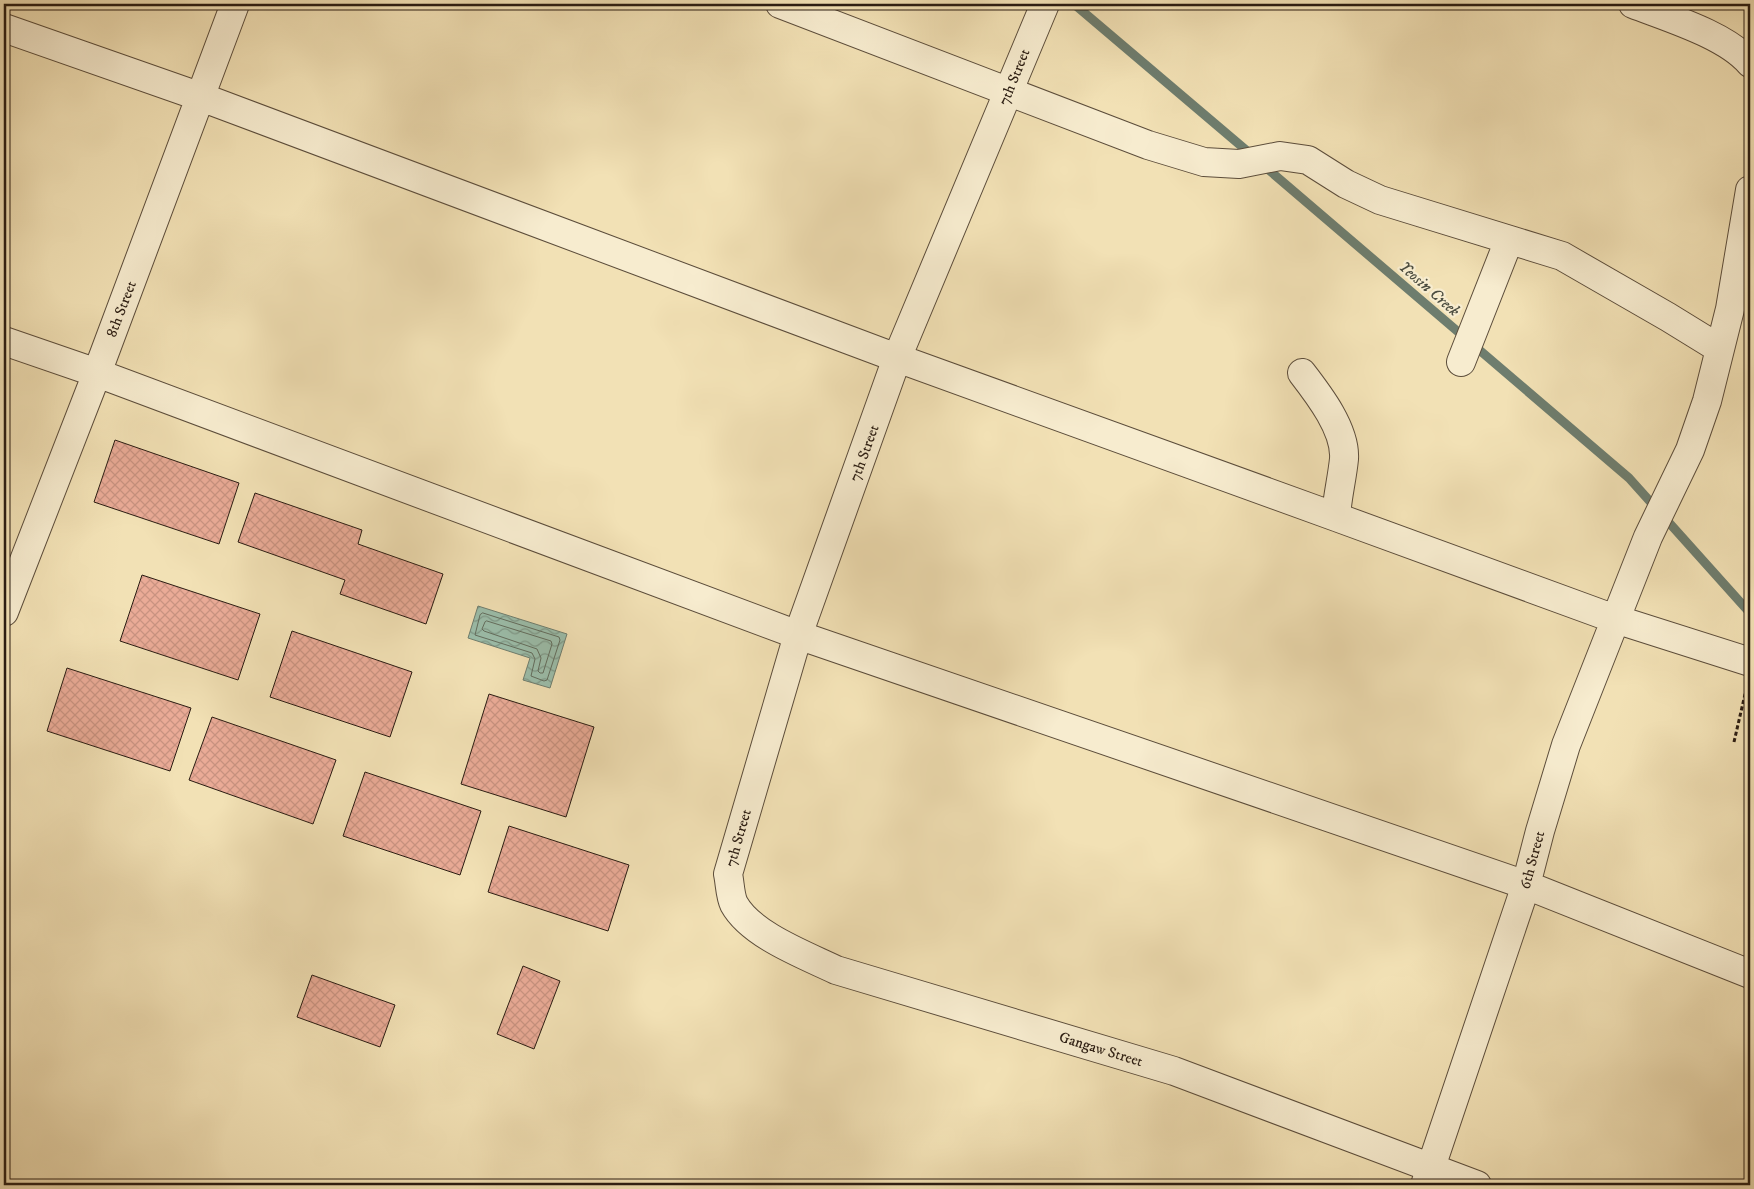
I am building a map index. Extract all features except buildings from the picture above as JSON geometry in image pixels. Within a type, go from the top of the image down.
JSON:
[{"type":"street","name":"8th Street","points":[[4,612],[97,373],[235,4]]},
{"type":"street","points":[[780,4],[1009,90],[1148,145],[1204,162],[1238,164],[1280,156],[1308,160],[1346,184],[1380,200],[1562,256],[1720,349]]},
{"type":"street","points":[[1633,4],[1714,37],[1743,54],[1750,63]]},
{"type":"street","name":"7th Street","points":[[734,903],[728,874],[798,635],[897,358],[1042,10]]},
{"type":"street","points":[[4,28],[201,98],[897,358],[1615,619],[1749,671]]},
{"type":"street","name":"6th Street","points":[[1429,1177],[1526,885],[1566,745],[1648,537],[1690,450],[1707,401],[1720,349],[1740,313],[1750,190]]},
{"type":"street","points":[[1463,356],[1509,240]]},
{"type":"street","points":[[4,341],[97,373],[798,635],[1526,885],[1750,974]]},
{"type":"street","points":[[1302,373],[1320,398],[1341,438],[1344,458],[1336,517]]},
{"type":"street","name":"Gangaw Street","points":[[734,903],[749,923],[788,948],[836,970],[1174,1071],[1429,1177],[1477,1185]]},
{"type":"path","points":[[1734,742],[1749,671]]},
{"type":"water","points":[[478,606],[567,634],[550,688],[523,680],[530,658],[468,638]]},
{"type":"waterway","name":"Yeosin Creek","points":[[1074,4],[1253,156]]},
{"type":"waterway","name":"Yeosin Creek","points":[[1263,165],[1629,478],[1750,613]]}]
